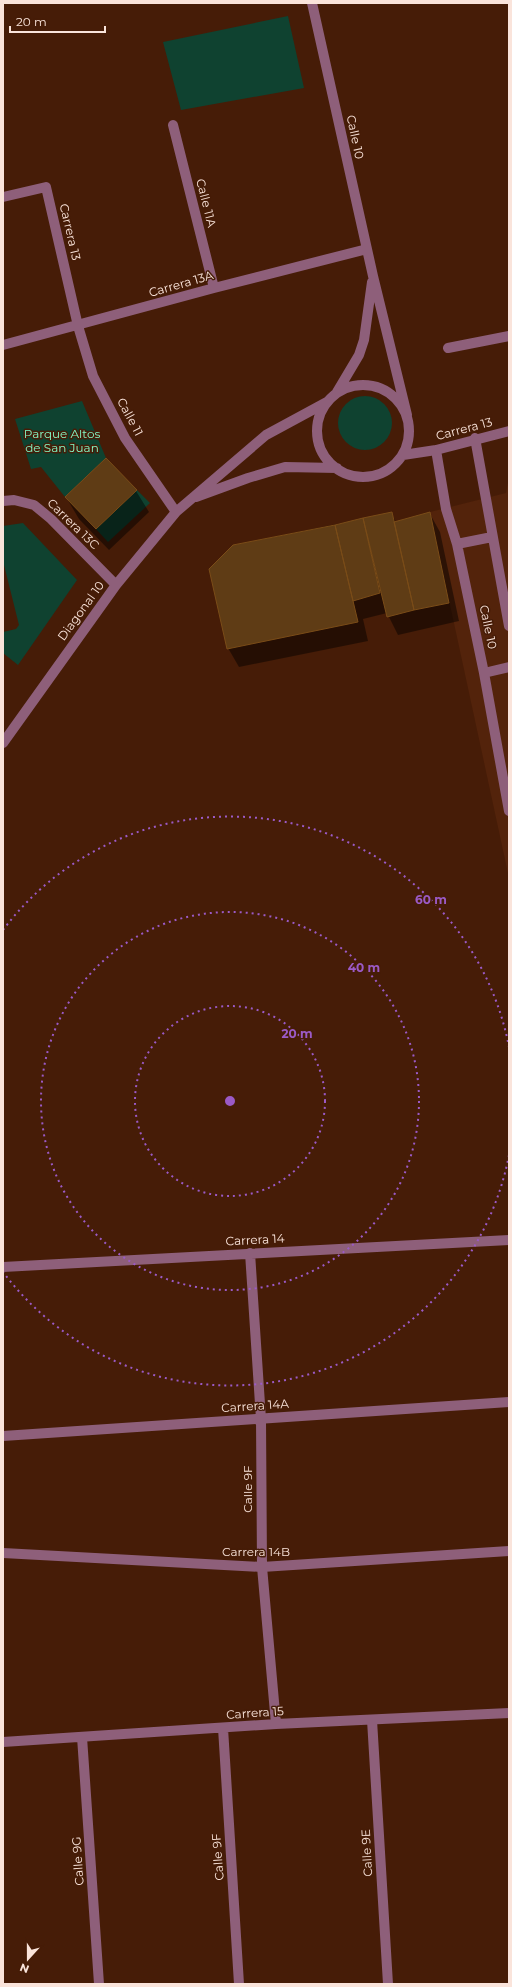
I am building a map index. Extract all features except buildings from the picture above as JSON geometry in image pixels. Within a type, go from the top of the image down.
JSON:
[{"type":"street","name":"Calle 10","points":[[312,3],[372,276],[407,415]]},
{"type":"street","name":"Calle 11A","points":[[173,125],[214,288]]},
{"type":"street","name":"Carrera 13","points":[[3,197],[46,187],[78,326]]},
{"type":"street","name":"Carrera 13A","points":[[3,345],[78,326],[214,288],[367,249]]},
{"type":"street","name":"Calle 10","points":[[337,392],[353,366],[364,340],[372,276]]},
{"type":"street","name":"Calle 11","points":[[78,326],[94,376],[125,438],[176,512]]},
{"type":"street","points":[[448,348],[509,336]]},
{"type":"street","points":[[369,385],[386,390],[398,400],[407,415],[409,436],[402,455],[387,470],[368,476],[357,476],[337,468],[328,460],[321,449],[318,437],[318,424],[321,412],[337,392],[353,386],[369,385]]},
{"type":"street","name":"Diagonal 10","points":[[3,743],[116,585],[176,512],[266,435],[328,402]]},
{"type":"street","name":"Carrera 13","points":[[402,455],[436,450],[475,438],[509,431]]},
{"type":"street","name":"Carrera 13","points":[[409,436],[424,451]]},
{"type":"street","points":[[475,438],[509,626]]},
{"type":"street","name":"Calle 10","points":[[436,450],[446,509],[457,544],[484,673],[509,811]]},
{"type":"street","name":"Diagonal 10","points":[[189,500],[285,467],[337,468]]},
{"type":"street","name":"Carrera 13C","points":[[3,501],[14,500],[34,505],[116,585]]},
{"type":"street","points":[[457,544],[492,537]]},
{"type":"street","points":[[484,673],[509,667]]},
{"type":"street","name":"Carrera 14","points":[[3,1267],[509,1240]]},
{"type":"street","name":"Calle 9F","points":[[250,1253],[261,1419],[262,1567],[276,1724]]},
{"type":"street","name":"Carrera 14A","points":[[3,1436],[509,1402]]},
{"type":"street","name":"Carrera 14B","points":[[3,1553],[262,1567],[509,1551]]},
{"type":"street","name":"Carrera 15","points":[[3,1742],[276,1724],[509,1713]]},
{"type":"street","name":"Calle 9E","points":[[372,1720],[388,1984]]},
{"type":"street","name":"Calle 9F","points":[[223,1728],[239,1984]]},
{"type":"street","name":"Calle 9G","points":[[82,1737],[99,1984]]},
{"type":"shaded area","points":[[509,477],[509,878],[430,512],[506,493]]},
{"type":"green space","points":[[288,16],[304,88],[181,110],[163,42]]},
{"type":"green space","points":[[360,396],[370,396],[380,400],[388,408],[392,418],[392,428],[388,438],[380,446],[370,450],[360,450],[350,446],[342,438],[338,428],[338,418],[342,408],[350,400]]},
{"type":"green space","name":"Parque Altos de San Juan","points":[[82,401],[106,458],[65,497],[41,467],[31,469],[15,419]]},
{"type":"green space","points":[[137,490],[150,503],[108,542],[96,529]]},
{"type":"green space","points":[[23,523],[77,580],[18,665],[3,653],[3,632],[16,629],[19,625],[3,561],[3,526]]}]
